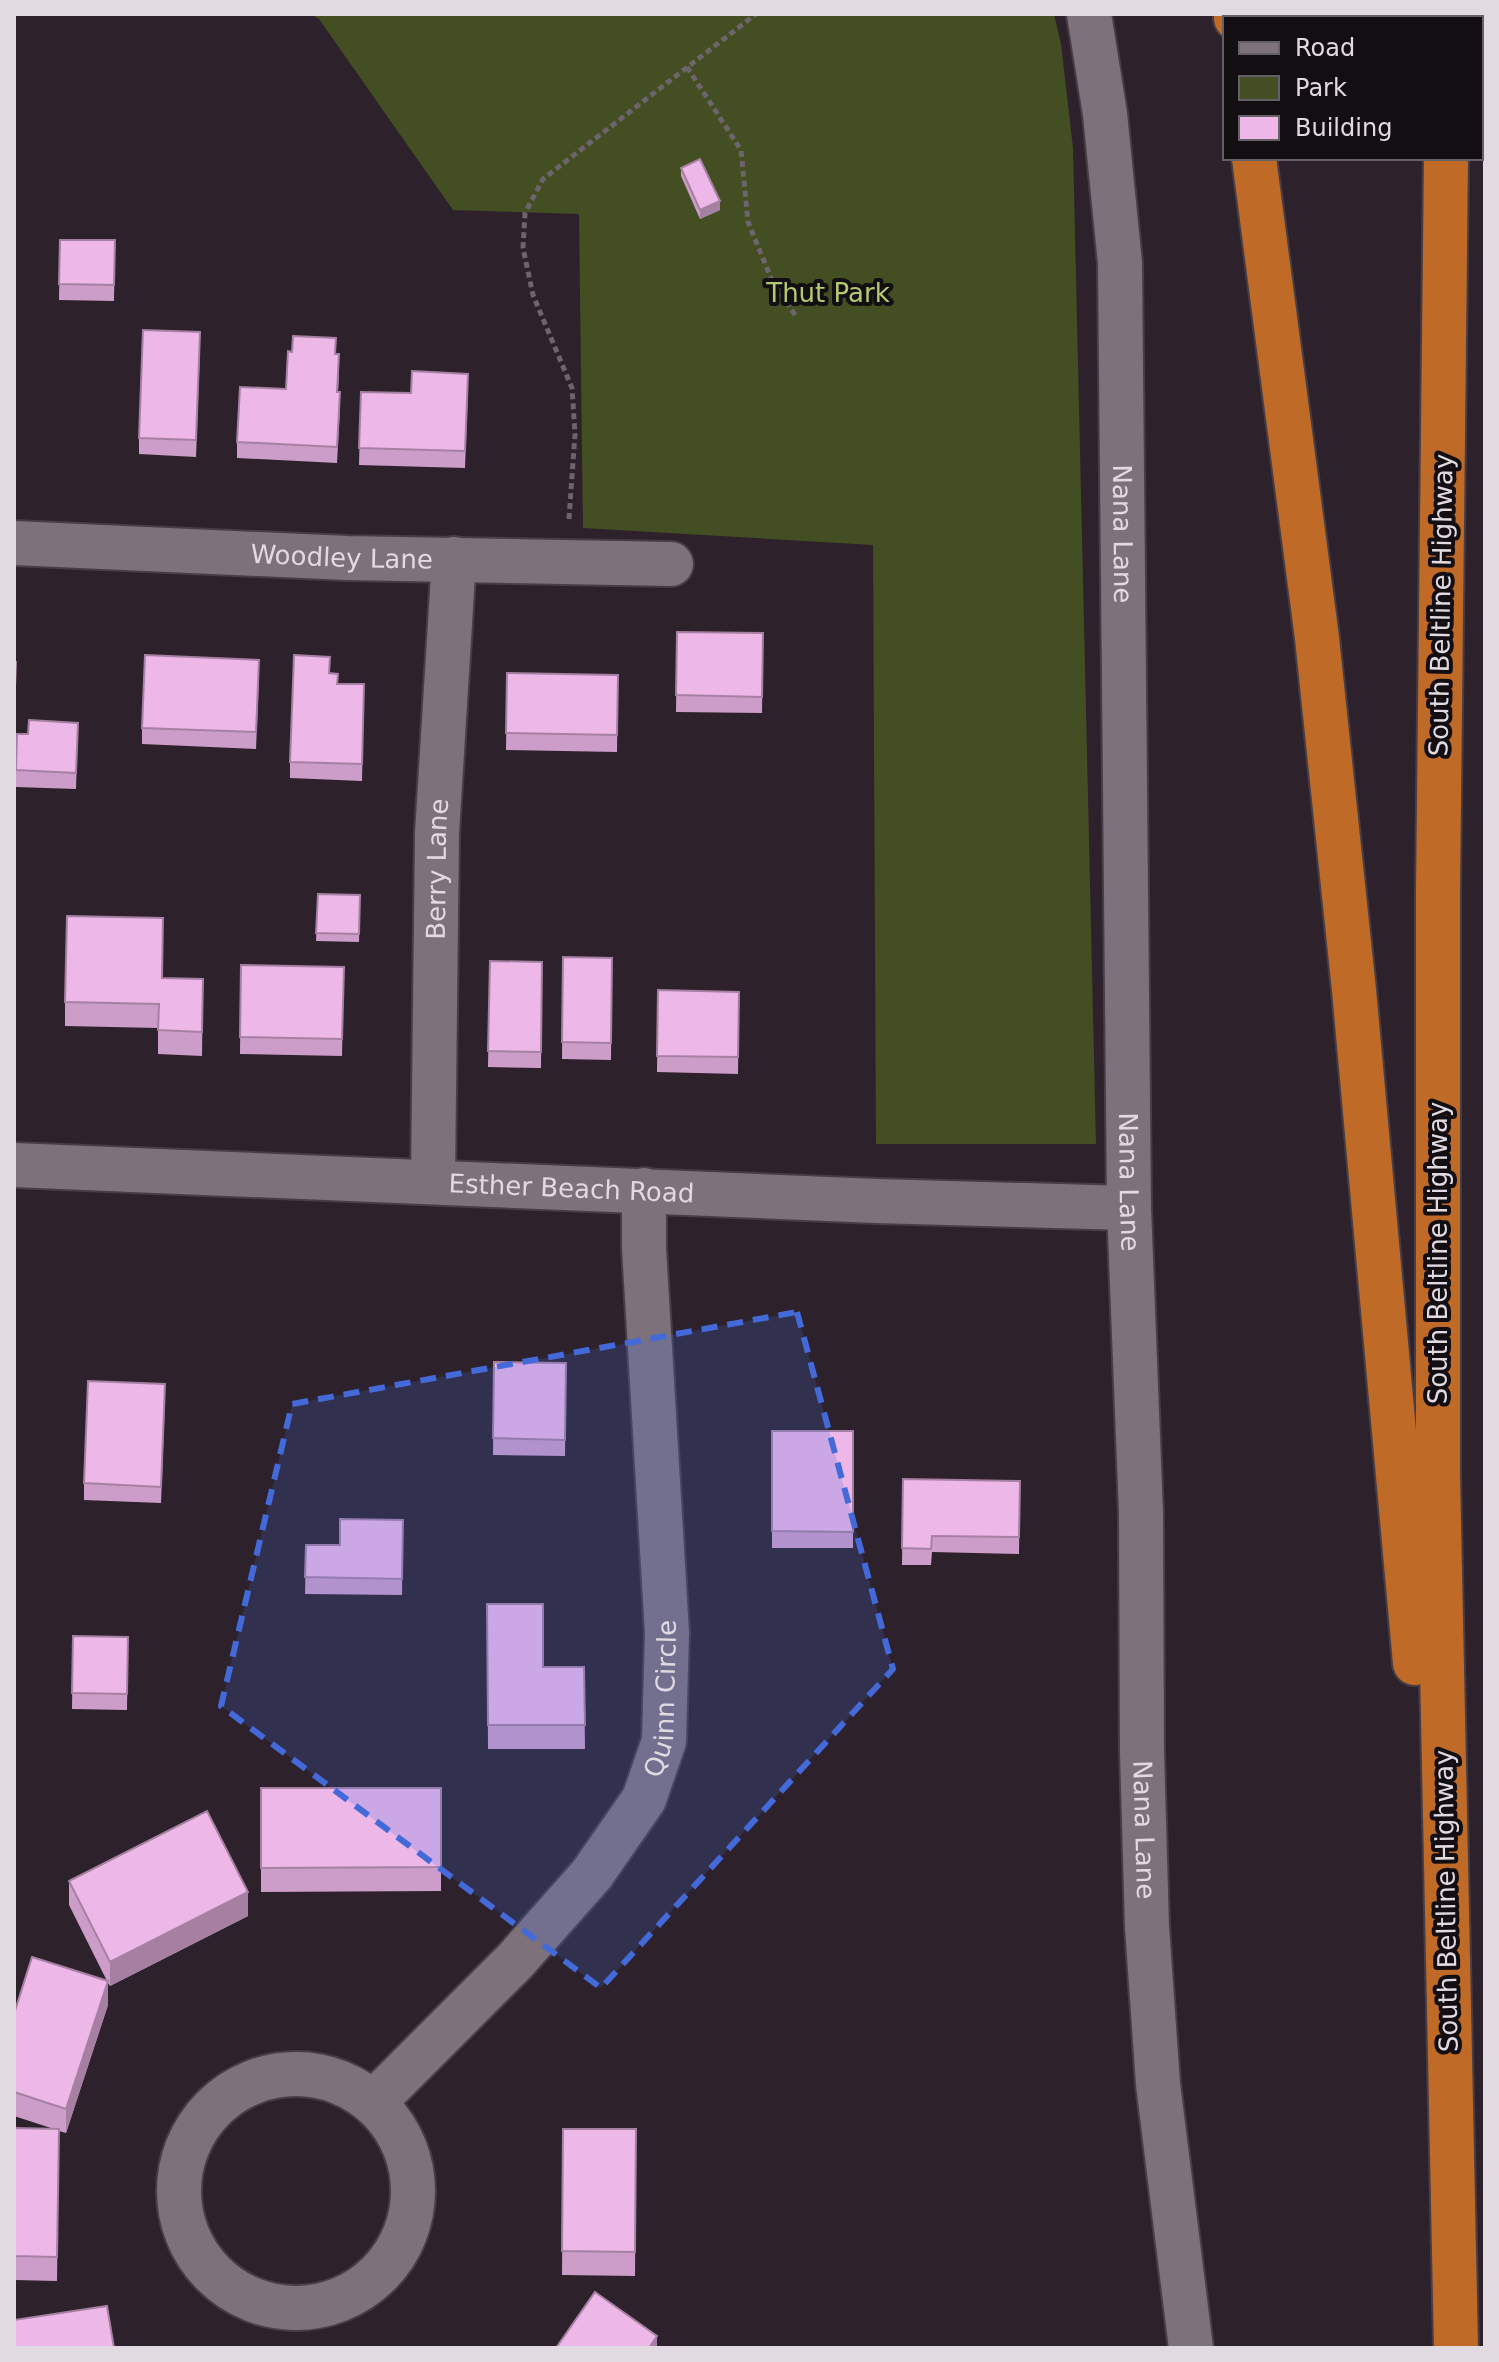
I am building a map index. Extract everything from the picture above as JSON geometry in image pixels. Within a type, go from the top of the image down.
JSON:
[{"type":"highway","points":[[1254,160],[1317,638],[1354,990],[1448,2032]]},
{"type":"highway","name":"South Beltline Highway","points":[[1446,160],[1438,891],[1438,1427],[1456,2348]]},
{"type":"street","name":"Nana Lane","points":[[1089,14],[1105,114],[1120,263],[1129,1208],[1141,1513],[1142,1752],[1147,1927],[1158,2084],[1191,2348]]},
{"type":"street","name":"Woodley Lane","points":[[14,543],[347,558],[671,564]]},
{"type":"street","name":"Berry Lane","points":[[433,1181],[437,833],[454,559]]},
{"type":"street","name":"Esther Beach Road","points":[[14,1165],[1129,1208]]},
{"type":"street","name":"Quinn Circle","points":[[374,2102],[515,1961],[592,1874],[644,1799],[664,1741],[667,1633],[644,1248],[644,1190]]},
{"type":"street","points":[[305,2073],[342,2081],[374,2102],[397,2130],[411,2163],[414,2199],[406,2234],[388,2265],[362,2289],[330,2304],[306,2308],[259,2303],[227,2287],[200,2260],[183,2226],[181,2213],[178,2188],[185,2150],[203,2117],[232,2091],[267,2076],[305,2073]]},
{"type":"path","points":[[566,561],[575,434],[572,388],[533,295],[523,248],[525,213],[543,179],[756,14]]},
{"type":"path","points":[[687,67],[741,150],[748,222],[771,278],[795,315]]},
{"type":"highlighted area","points":[[797,1312],[893,1669],[601,1988],[221,1706],[292,1404]]},
{"type":"green space","name":"Thut Park","points":[[311,14],[1054,14],[1061,44],[1073,148],[1096,1144],[876,1144],[873,545],[583,528],[579,214],[453,210],[319,19]]},
{"type":"building","points":[[700,159],[720,201],[700,210],[681,168]]},
{"type":"building","points":[[60,240],[115,240],[114,285],[59,284]]},
{"type":"building","points":[[143,330],[200,332],[196,440],[139,438]]},
{"type":"building","points":[[293,336],[336,338],[335,354],[339,354],[337,392],[340,392],[337,447],[237,442],[240,387],[286,389],[288,351],[292,352]]},
{"type":"building","points":[[412,371],[468,374],[465,451],[359,448],[361,392],[411,393]]},
{"type":"building","points":[[677,632],[763,633],[762,697],[676,695]]},
{"type":"building","points":[[145,655],[259,660],[256,732],[142,728]]},
{"type":"building","points":[[294,655],[330,657],[329,673],[338,674],[337,684],[364,684],[362,764],[290,762]]},
{"type":"building","points":[[14,662],[16,662],[14,712]]},
{"type":"building","points":[[507,673],[618,675],[617,735],[506,733]]},
{"type":"building","points":[[29,720],[78,723],[76,773],[16,770],[17,734],[28,734]]},
{"type":"building","points":[[318,894],[360,895],[359,934],[316,933]]},
{"type":"building","points":[[67,916],[163,918],[162,978],[203,979],[202,1032],[158,1030],[159,1004],[65,1002]]},
{"type":"building","points":[[563,957],[612,958],[611,1043],[562,1042]]},
{"type":"building","points":[[490,961],[542,962],[541,1052],[488,1051]]},
{"type":"building","points":[[241,965],[344,967],[342,1039],[240,1037]]},
{"type":"building","points":[[658,990],[739,992],[738,1057],[657,1056]]},
{"type":"building","points":[[494,1362],[566,1363],[565,1440],[493,1438]]},
{"type":"building","points":[[88,1381],[165,1384],[161,1487],[84,1483]]},
{"type":"building","points":[[772,1431],[853,1431],[853,1532],[772,1531]]},
{"type":"building","points":[[903,1479],[1020,1481],[1019,1537],[932,1536],[931,1549],[902,1548]]},
{"type":"building","points":[[340,1519],[403,1520],[402,1579],[305,1577],[306,1545],[340,1545]]},
{"type":"building","points":[[487,1604],[543,1604],[543,1667],[584,1667],[585,1725],[488,1725]]},
{"type":"building","points":[[73,1636],[128,1637],[127,1694],[72,1693]]},
{"type":"building","points":[[261,1788],[441,1788],[441,1867],[261,1868]]},
{"type":"building","points":[[207,1811],[248,1892],[110,1962],[69,1881]]},
{"type":"building","points":[[32,1957],[108,1981],[66,2109],[14,2092],[14,2014]]},
{"type":"building","points":[[14,2128],[59,2129],[57,2257],[14,2256]]},
{"type":"building","points":[[563,2129],[636,2129],[635,2252],[562,2251]]},
{"type":"building","points":[[595,2292],[657,2336],[649,2348],[556,2348]]},
{"type":"building","points":[[107,2306],[114,2348],[15,2348],[14,2320]]}]
